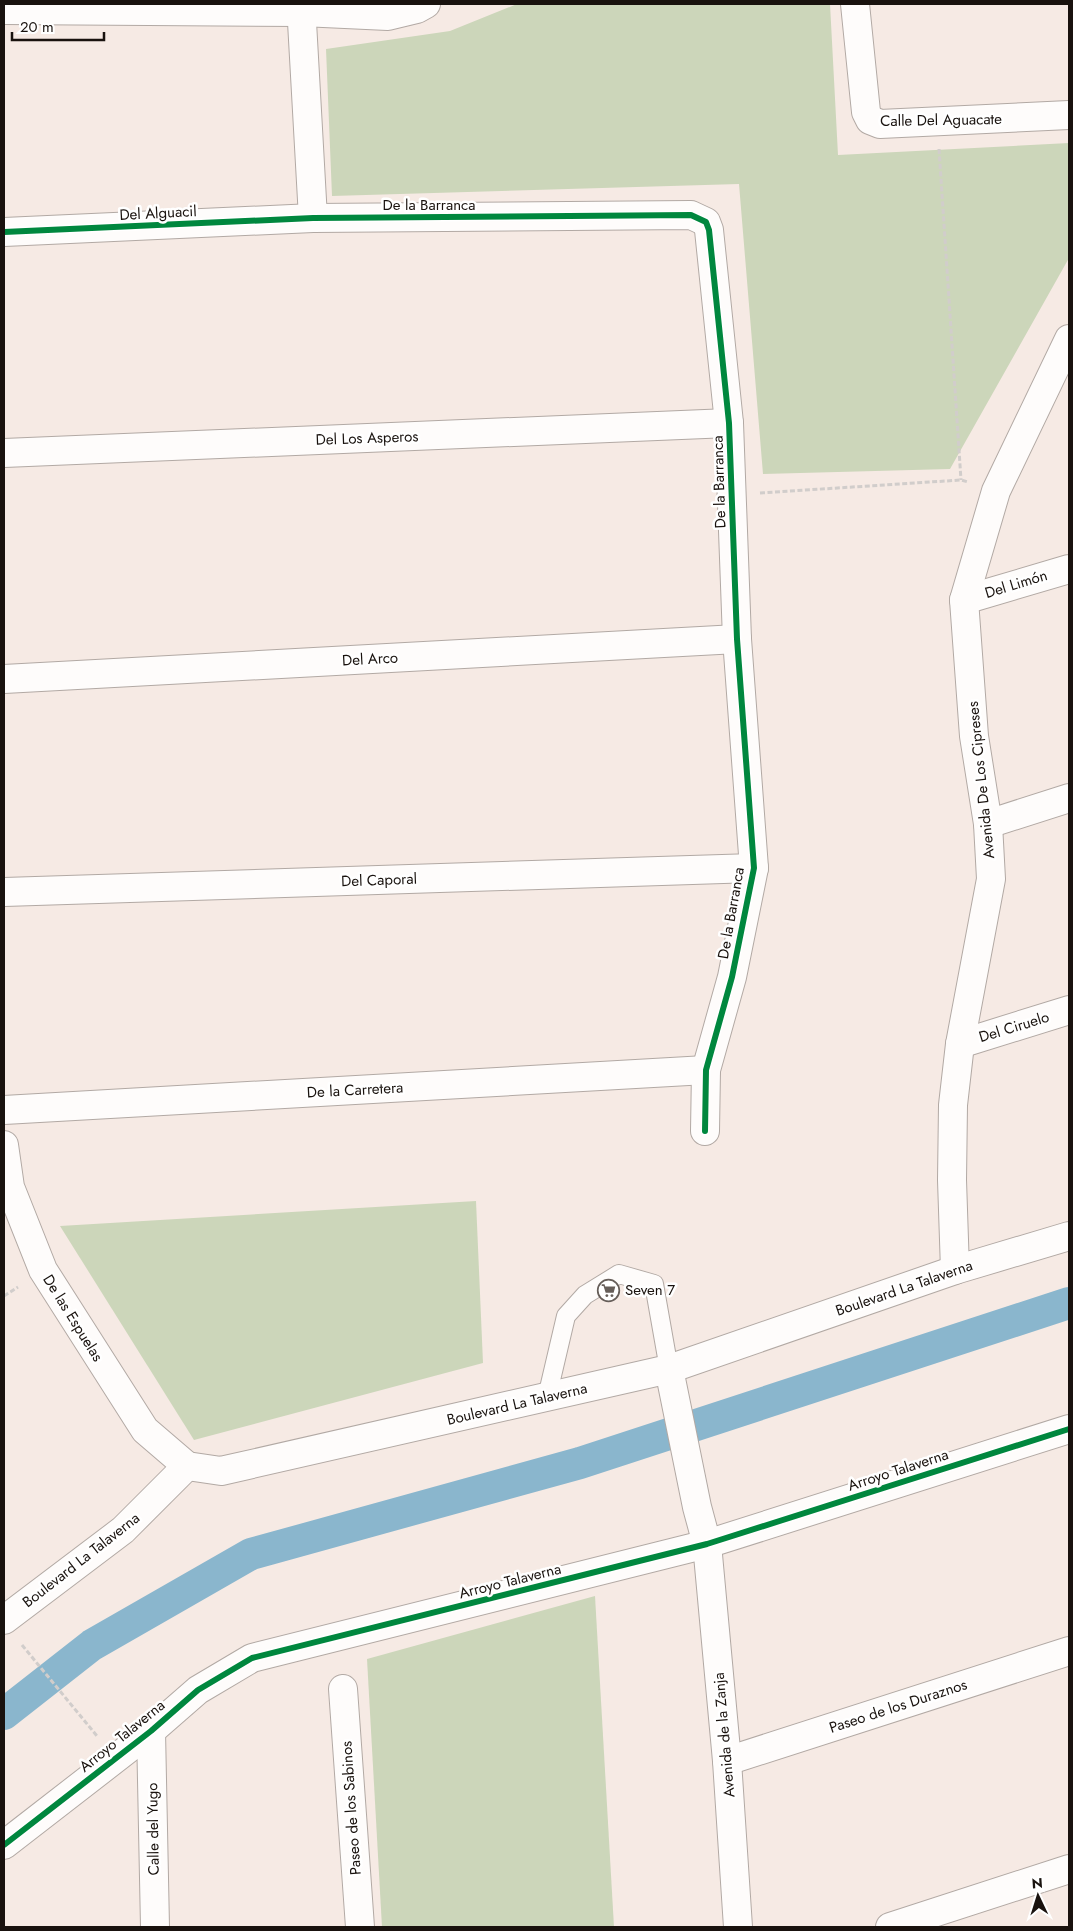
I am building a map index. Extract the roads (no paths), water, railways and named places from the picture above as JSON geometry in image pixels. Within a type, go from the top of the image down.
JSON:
[{"type":"street","points":[[4,10],[302,8],[388,16],[417,9],[426,4]]},
{"type":"street","name":"Calle Del Aguacate","points":[[855,4],[867,116],[880,124],[1069,115]]},
{"type":"street","points":[[302,8],[312,218]]},
{"type":"street","name":"De la Barranca","points":[[312,218],[691,215],[706,222],[709,230],[729,423],[737,639],[754,868],[732,977],[706,1070],[705,1131]]},
{"type":"street","name":"Del Alguacil","points":[[4,232],[312,218]]},
{"type":"street","name":"Avenida De Los Cipreses","points":[[956,1270],[952,1180],[953,1105],[960,1044],[991,879],[988,824],[974,736],[964,600],[996,491],[1067,346]]},
{"type":"street","name":"Del Los Asperos","points":[[4,453],[729,423]]},
{"type":"street","name":"Del Limón","points":[[964,600],[1069,569]]},
{"type":"street","name":"Del Arco","points":[[4,679],[737,639]]},
{"type":"street","points":[[988,824],[1069,798]]},
{"type":"street","name":"Del Caporal","points":[[4,892],[754,868]]},
{"type":"street","name":"Del Ciruelo","points":[[960,1044],[1069,1010]]},
{"type":"street","name":"De la Carretera","points":[[4,1110],[706,1070]]},
{"type":"street","name":"De las Espuelas","points":[[4,1145],[10,1186],[43,1270],[145,1430],[187,1466]]},
{"type":"street","name":"Boulevard La Talaverna","points":[[10,1629],[123,1530],[187,1466],[221,1471],[669,1369],[956,1270],[1069,1236]]},
{"type":"street","name":"Avenida de la Zanja","points":[[669,1369],[697,1507],[707,1544],[727,1761],[738,1927]]},
{"type":"street","name":"Arroyo Talaverna","points":[[4,1845],[151,1731],[198,1690],[252,1658],[707,1544],[1069,1429]]},
{"type":"street","name":"Paseo de los Duraznos","points":[[727,1761],[1069,1651]]},
{"type":"street","name":"Paseo de los Sabinos","points":[[343,1690],[360,1927]]},
{"type":"street","name":"Calle del Yugo","points":[[151,1731],[155,1927]]},
{"type":"street","points":[[890,1927],[1069,1869]]},
{"type":"lane","points":[[547,1397],[566,1316],[585,1295],[619,1274],[654,1284],[669,1369]]},
{"type":"waterway","name":"Arroyo Talaverna","points":[[4,1714],[92,1645],[251,1554],[580,1463],[1069,1303]]},
{"type":"place","name":"Seven 7","points":[[609,1290]]}]
